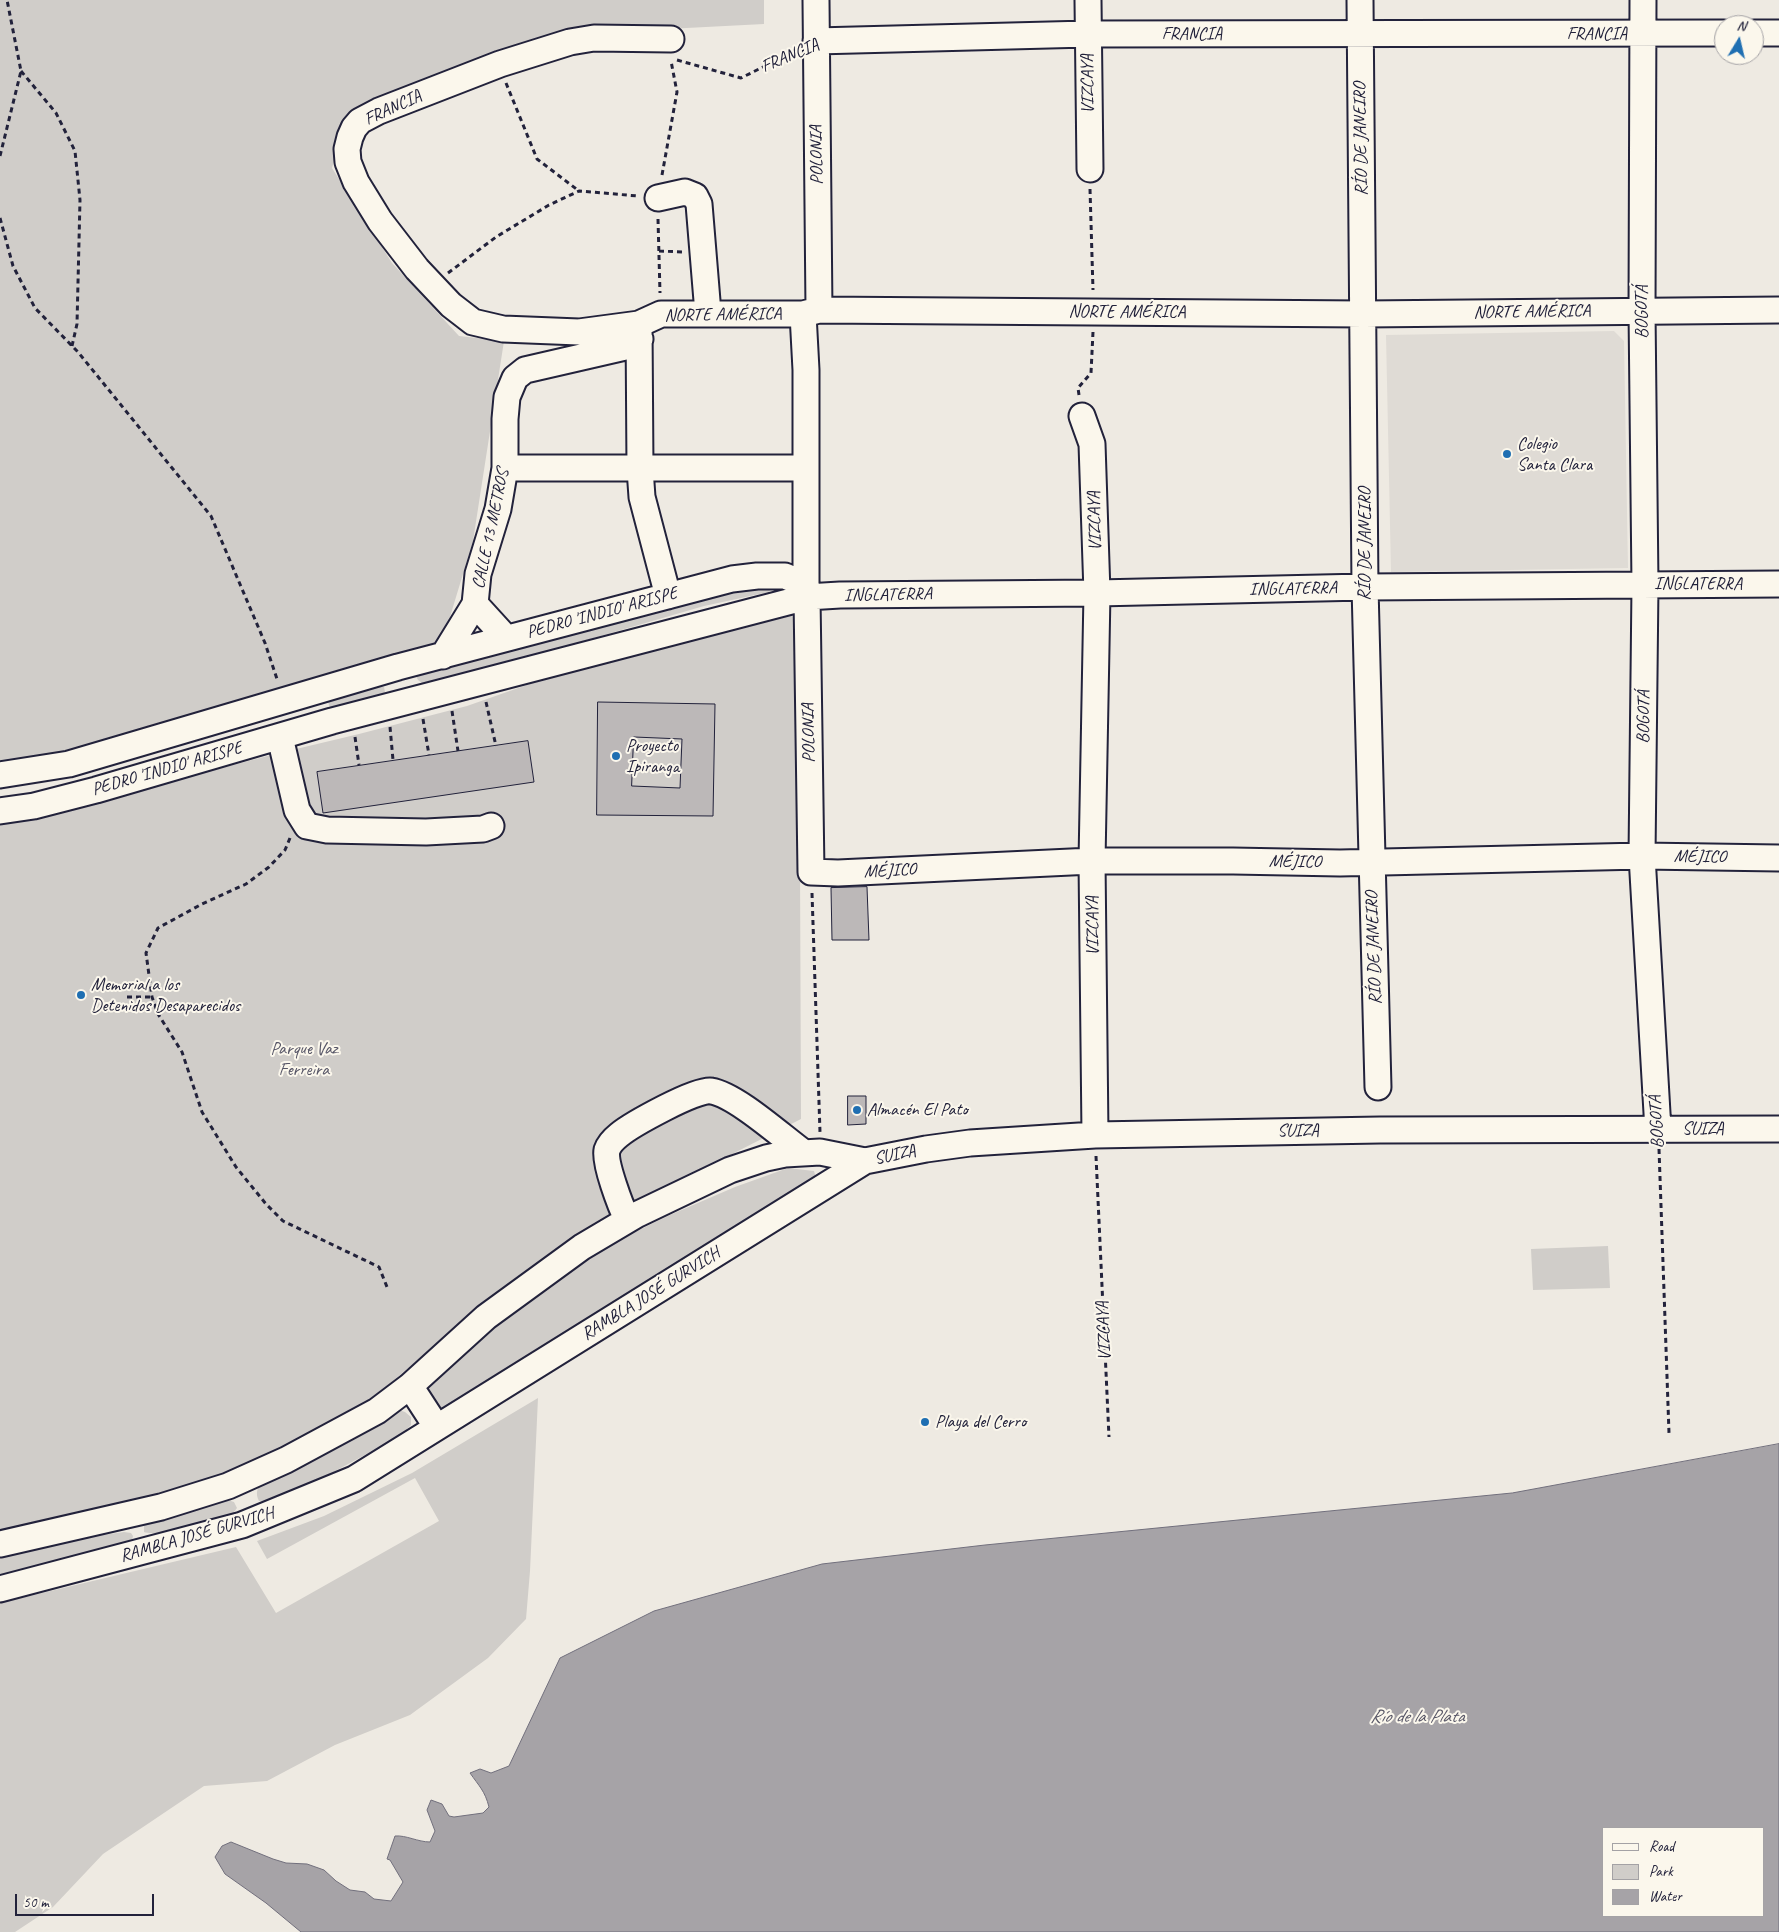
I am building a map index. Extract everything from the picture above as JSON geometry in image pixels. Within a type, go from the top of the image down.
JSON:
[{"type":"street","name":"POLONIA","points":[[812,872],[805,468],[806,370],[811,312],[816,0]]},
{"type":"street","name":"VIZCAYA","points":[[1088,0],[1090,168]]},
{"type":"street","name":"RÍO DE JANEIRO","points":[[1360,0],[1365,587],[1378,1087]]},
{"type":"street","name":"BOGOTÁ","points":[[1643,0],[1642,311],[1646,585],[1642,856],[1658,1130]]},
{"type":"street","name":"FRANCIA","points":[[816,41],[1088,34],[1714,33]]},
{"type":"street","points":[[1764,33],[1779,33]]},
{"type":"street","name":"FRANCIA","points":[[478,324],[462,314],[431,285],[380,221],[356,182],[348,162],[347,149],[354,128],[367,117],[500,64],[570,42],[594,38],[671,48]]},
{"type":"street","points":[[658,198],[685,192],[695,196],[700,204],[708,313]]},
{"type":"street","name":"NORTE AMÉRICA","points":[[478,324],[503,329],[569,332],[647,326],[708,313],[1364,314],[1779,310]]},
{"type":"street","points":[[647,326],[640,469],[642,497],[668,596]]},
{"type":"street","name":"CALLE 13 METROS","points":[[443,656],[475,604],[478,574],[498,509],[505,468],[504,419],[507,397],[515,378],[525,370],[625,347],[647,326]]},
{"type":"street","name":"VIZCAYA","points":[[1082,416],[1092,444],[1097,593],[1092,861],[1095,1135]]},
{"type":"street","points":[[505,468],[805,468]]},
{"type":"street","name":"PEDRO 'INDIO' ARISPE","points":[[0,775],[69,764],[398,667],[732,579],[757,576],[785,576],[806,591]]},
{"type":"street","name":"INGLATERRA","points":[[806,591],[840,595],[1097,593],[1365,587],[1779,584]]},
{"type":"street","name":"PEDRO 'INDIO' ARISPE","points":[[0,811],[34,806],[96,790],[342,719],[806,591]]},
{"type":"street","name":"CALLE 13 METROS","points":[[475,604],[506,638]]},
{"type":"street","points":[[398,667],[406,702]]},
{"type":"street","points":[[322,689],[342,719]]},
{"type":"street","points":[[280,737],[297,810],[302,821],[307,826],[327,830],[380,832],[483,829],[491,826]]},
{"type":"street","name":"MÉJICO","points":[[812,872],[838,873],[1092,861],[1371,863],[1642,856],[1779,858]]},
{"type":"street","points":[[627,1219],[614,1188],[607,1152],[611,1143],[634,1125],[687,1098],[709,1090],[728,1095],[812,1152]]},
{"type":"street","name":"SUIZA","points":[[812,1152],[865,1161],[926,1149],[970,1143],[1095,1135],[1362,1130],[1779,1129]]},
{"type":"street","points":[[0,1544],[160,1507],[228,1486],[286,1460],[377,1411],[410,1386],[486,1317],[572,1254],[627,1219],[730,1170],[766,1158],[812,1152]]},
{"type":"street","name":"RAMBLA JOSÉ GURVICH","points":[[0,1589],[242,1526],[354,1478],[865,1161]]},
{"type":"street","points":[[410,1386],[436,1426]]},
{"type":"path","points":[[0,156],[21,71],[7,0]]},
{"type":"path","name":"FRANCIA","points":[[671,48],[741,78],[816,41]]},
{"type":"path","points":[[647,326],[658,198],[677,92],[671,48]]},
{"type":"path","points":[[500,64],[537,159],[579,191]]},
{"type":"path","points":[[21,71],[56,113],[75,151],[80,200],[76,324],[72,346]]},
{"type":"path","points":[[431,285],[496,237],[549,205],[579,191],[658,198]]},
{"type":"path","points":[[0,218],[13,266],[35,308],[72,346],[211,516],[265,643],[284,700]]},
{"type":"path","points":[[481,682],[496,746]]},
{"type":"path","points":[[449,691],[458,751]]},
{"type":"path","points":[[406,702],[429,755]]},
{"type":"path","points":[[393,760],[406,702]]},
{"type":"path","points":[[342,719],[359,765]]},
{"type":"path","points":[[302,821],[295,826],[286,850],[246,884],[202,904],[158,928],[146,953],[152,997],[158,1014],[182,1052],[202,1112],[222,1146],[256,1192],[283,1221],[379,1267],[387,1287]]},
{"type":"path","points":[[812,872],[812,1152]]},
{"type":"path","points":[[127,997],[152,997]]},
{"type":"path","name":"BOGOTÁ","points":[[1658,1130],[1669,1433]]},
{"type":"path","name":"VIZCAYA","points":[[1095,1135],[1109,1437]]},
{"type":"shaded area","name":"Colegio Santa Clara","points":[[1614,331],[1624,341],[1628,568],[1391,572],[1386,335]]},
{"type":"green space","points":[[0,0],[764,0],[764,24],[570,34],[371,99],[343,126],[332,168],[392,263],[459,336],[504,341],[473,541],[439,653],[112,742],[56,754],[0,762]]},
{"type":"green space","points":[[738,588],[768,588],[770,590],[769,592],[704,606],[504,664],[422,683],[416,676],[418,673]]},
{"type":"green space","name":"Parque Vaz Ferreira","points":[[787,615],[795,617],[800,867],[801,1119],[677,1182],[482,1305],[387,1386],[343,1418],[268,1457],[199,1484],[144,1501],[0,1534],[0,815],[85,804],[467,706],[561,673]]},
{"type":"green space","points":[[380,686],[384,687],[385,692],[380,696],[338,710],[330,708],[328,702],[331,696]]},
{"type":"green space","points":[[788,1168],[814,1171],[816,1178],[652,1280],[536,1349],[466,1397],[449,1407],[439,1410],[427,1391],[433,1377],[452,1357],[582,1262],[618,1240],[670,1215],[735,1187]]},
{"type":"green space","points":[[1608,1246],[1610,1288],[1533,1290],[1531,1249]]},
{"type":"green space","points":[[538,1398],[526,1619],[488,1658],[410,1715],[335,1745],[267,1781],[204,1786],[103,1854],[53,1907],[15,1932],[0,1932],[0,1603],[236,1547],[276,1613],[439,1521],[415,1478],[267,1559],[257,1541],[324,1516],[412,1473]]},
{"type":"green space","points":[[399,1410],[411,1417],[411,1425],[400,1436],[289,1496],[272,1502],[259,1501],[257,1490],[263,1480]]},
{"type":"green space","points":[[228,1500],[234,1502],[237,1508],[233,1514],[226,1518],[175,1531],[162,1533],[144,1532],[144,1526],[149,1521],[205,1504]]},
{"type":"green space","points":[[124,1532],[131,1533],[133,1536],[132,1541],[128,1544],[0,1575],[0,1555],[74,1539]]},
{"type":"water","name":"Río de la Plata","points":[[1779,1444],[1779,1932],[301,1932],[266,1903],[225,1874],[215,1857],[222,1846],[231,1842],[286,1863],[307,1864],[324,1870],[350,1890],[365,1892],[374,1899],[391,1901],[403,1882],[390,1860],[387,1859],[395,1836],[430,1842],[435,1831],[427,1810],[431,1800],[442,1804],[449,1816],[454,1817],[483,1813],[489,1807],[486,1797],[470,1773],[480,1769],[491,1773],[509,1766],[560,1658],[654,1611],[822,1564],[985,1545],[1512,1493]]},
{"type":"building","name":"Proyecto Ipiranga","points":[[598,702],[715,704],[713,816],[597,815]],"holes":[[[634,737],[682,739],[680,788],[632,786]]]},
{"type":"building","points":[[528,741],[534,782],[323,813],[317,772]]},
{"type":"building","points":[[867,887],[869,940],[832,940],[831,888]]},
{"type":"building","name":"Almacén El Pato","points":[[848,1096],[866,1096],[866,1124],[848,1125]]},
{"type":"place","name":"Colegio Santa Clara","points":[[1507,454]]},
{"type":"place","name":"Proyecto Ipiranga","points":[[616,756]]},
{"type":"place","name":"Memorial a los Detenidos Desaparecidos","points":[[81,995]]},
{"type":"place","name":"Almacén El Pato","points":[[857,1110]]},
{"type":"place","name":"Playa del Cerro","points":[[925,1422]]}]
